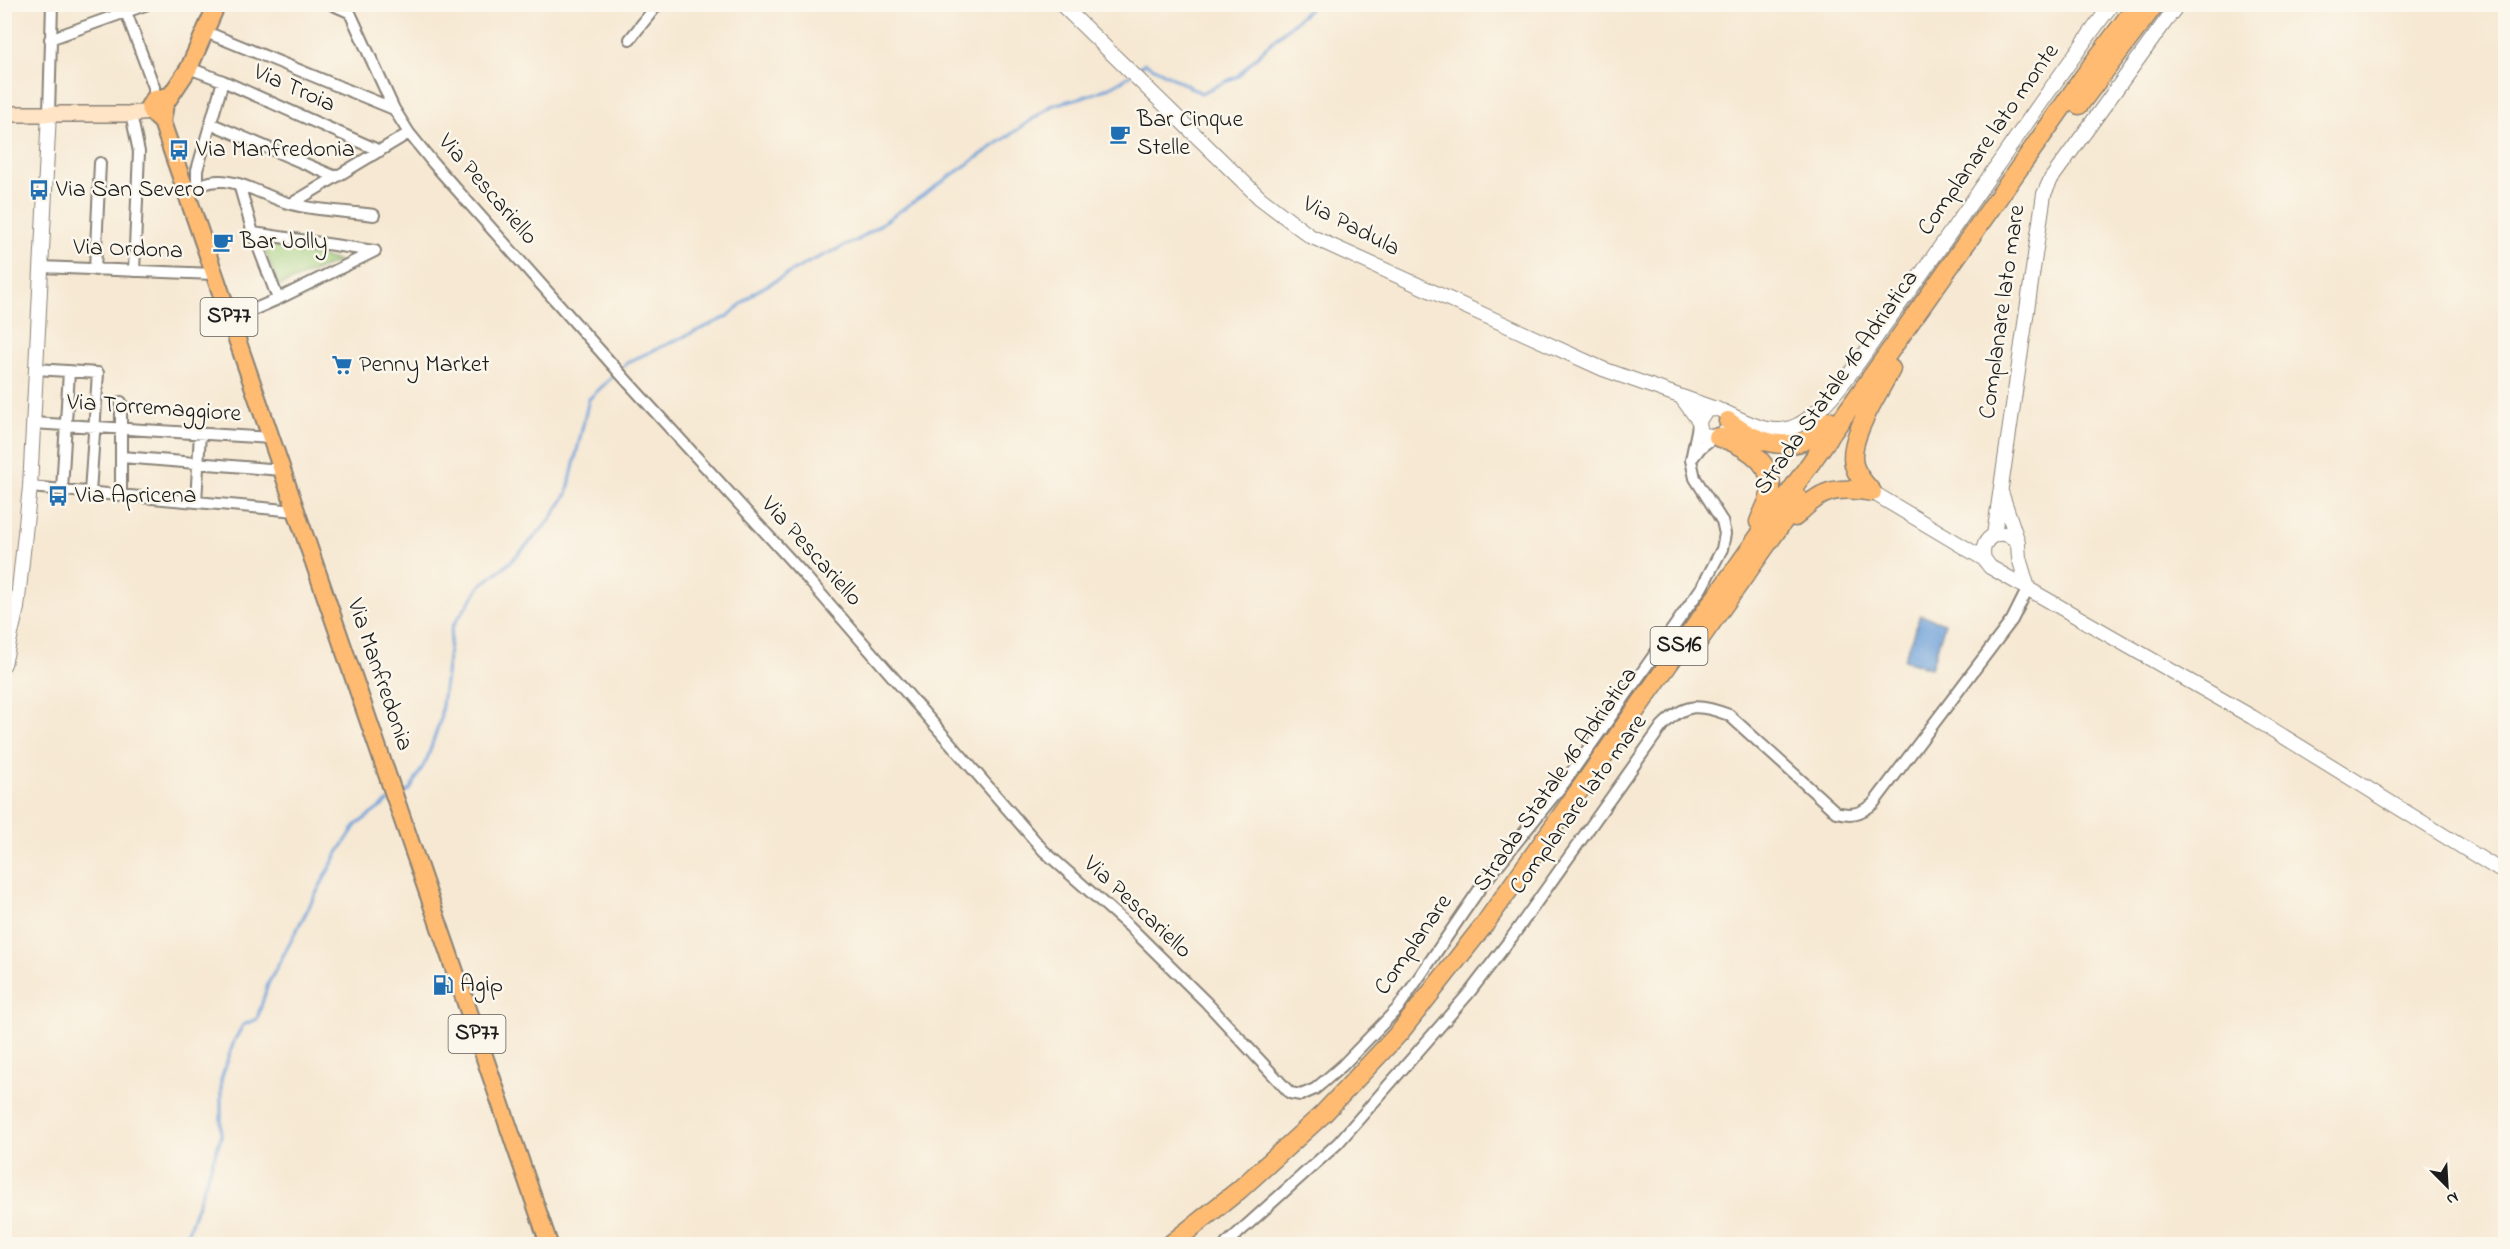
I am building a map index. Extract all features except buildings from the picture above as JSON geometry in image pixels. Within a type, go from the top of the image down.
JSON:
[{"type":"highway","name":"Strada Statale 16 Adriatica","points":[[1886,366],[2092,65],[2138,4]]},
{"type":"highway","name":"Strada Statale 16 Adriatica","points":[[1171,1245],[1239,1190],[1323,1114],[1400,1032],[1484,925],[1886,366],[2155,4]]},
{"type":"highway","points":[[1721,413],[1752,438],[1777,445],[1798,443],[1814,436],[1826,426],[1850,391],[1886,366]]},
{"type":"highway","points":[[1872,492],[1858,473],[1853,453],[1856,436],[1886,366]]},
{"type":"highway","points":[[1715,438],[1743,446],[1764,466],[1769,475],[1771,487],[1750,556]]},
{"type":"highway","points":[[1750,556],[1819,495],[1832,490],[1844,489],[1872,492]]},
{"type":"highway","name":"Strada Statale 16 Adriatica","points":[[1190,1245],[1246,1199],[1330,1124],[1408,1040],[1492,932],[1750,556]]},
{"type":"main road","points":[[4,114],[155,108],[189,68],[217,4]]},
{"type":"main road","name":"Via Manfredonia","points":[[155,108],[192,190],[214,274],[549,1245]]},
{"type":"street","points":[[5,21],[6,4]]},
{"type":"street","points":[[4,664],[17,608],[30,487],[49,113],[52,4]]},
{"type":"street","points":[[50,39],[124,8],[148,4]]},
{"type":"street","points":[[330,4],[347,8]]},
{"type":"street","points":[[630,39],[658,4]]},
{"type":"street","name":"Via Padula","points":[[1061,4],[1270,207],[1310,236],[1603,369],[1721,413]]},
{"type":"street","name":"Complanare lato monte","points":[[1721,413],[1767,430],[1783,430],[1797,426],[1810,418],[1839,386],[1940,249],[2112,4]]},
{"type":"street","name":"Complanare lato mare","points":[[1989,552],[2044,194],[2058,170],[2178,4]]},
{"type":"street","points":[[124,8],[154,87],[155,108],[139,152],[134,271]]},
{"type":"street","name":"Via Pescariello","points":[[347,8],[394,109],[409,133],[626,380],[806,577],[1044,851],[1129,926],[1206,1002],[1290,1093]]},
{"type":"street","points":[[206,32],[394,109]]},
{"type":"street","name":"Via Troia","points":[[189,68],[224,81],[380,151]]},
{"type":"street","points":[[192,190],[224,81]]},
{"type":"street","points":[[212,124],[336,177]]},
{"type":"street","points":[[291,204],[409,133]]},
{"type":"street","points":[[95,270],[100,163]]},
{"type":"street","points":[[192,190],[218,180],[239,184],[291,204],[374,215]]},
{"type":"street","points":[[239,184],[253,233],[278,299]]},
{"type":"street","points":[[230,320],[375,251],[253,233]]},
{"type":"street","name":"Via Ordona","points":[[41,267],[214,274]]},
{"type":"street","points":[[36,369],[98,373],[90,493]]},
{"type":"street","points":[[63,490],[69,370]]},
{"type":"street","points":[[1682,398],[1698,421],[1704,435],[1715,438]]},
{"type":"street","points":[[121,402],[121,495]]},
{"type":"street","points":[[1706,410],[1721,413],[1727,429],[1701,447],[1690,460],[1698,421],[1706,410]]},
{"type":"street","name":"Via Torremaggiore","points":[[33,423],[271,438]]},
{"type":"street","points":[[196,502],[200,433]]},
{"type":"street","points":[[122,457],[282,470]]},
{"type":"street","name":"Complanare","points":[[1290,1093],[1302,1095],[1315,1089],[1342,1066],[1398,1008],[1472,899],[1564,783],[1702,587],[1722,549],[1725,534],[1722,521],[1695,478],[1690,460]]},
{"type":"street","points":[[30,487],[296,511]]},
{"type":"street","name":"Complanare lato mare","points":[[1226,1245],[1338,1143],[1423,1048],[1512,937],[1662,726],[1674,714],[1691,707],[1709,707],[1729,715],[1836,812],[1849,815],[1862,812],[1873,804],[2012,620],[2028,588],[2000,488]]},
{"type":"street","points":[[1872,492],[1962,546],[1989,552],[2028,588],[2252,717],[2505,874]]},
{"type":"street","points":[[2005,534],[2011,536],[2018,551],[2016,563],[2006,570],[1989,552],[2005,534]]},
{"type":"green space","points":[[262,243],[339,261],[279,286]]},
{"type":"water","points":[[1920,615],[1945,623],[1931,668],[1904,660]]},
{"type":"waterway","points":[[1135,71],[1145,63],[1201,93],[1238,76],[1267,46],[1315,4]]},
{"type":"waterway","points":[[400,795],[410,790],[427,759],[440,721],[452,627],[482,584],[507,565],[530,542],[550,520],[567,494],[589,399],[628,362],[727,317],[755,292],[811,261],[858,240],[1053,105],[1103,90],[1130,75]]},
{"type":"waterway","points":[[184,1244],[221,1137],[221,1080],[234,1041],[243,1025],[257,1019],[268,984],[336,856],[356,825],[389,801]]},
{"type":"place","name":"Bar Cinque Stelle","points":[[1120,134]]},
{"type":"place","name":"Via Manfredonia","points":[[179,150]]},
{"type":"place","name":"Via San Severo","points":[[39,190]]},
{"type":"place","name":"Bar Jolly","points":[[223,242]]},
{"type":"place","name":"Penny Market","points":[[342,365]]},
{"type":"place","name":"Via Apricena","points":[[58,496]]},
{"type":"place","name":"Agip","points":[[443,985]]}]
